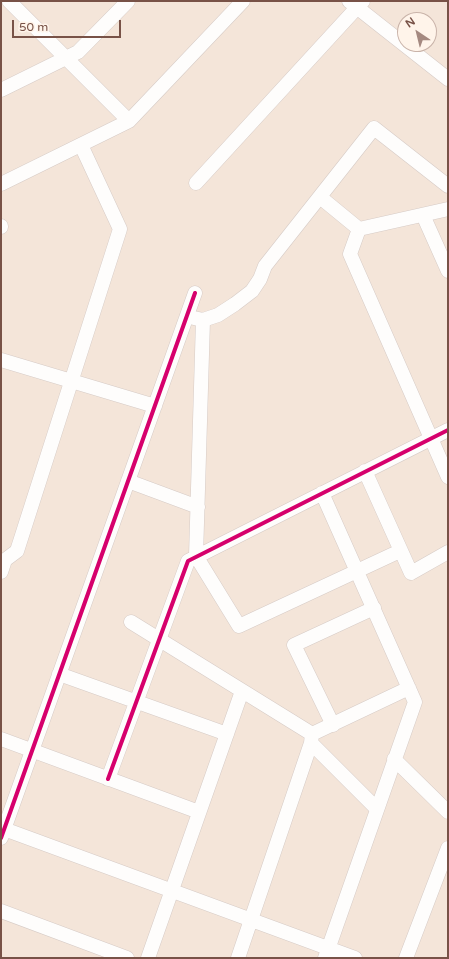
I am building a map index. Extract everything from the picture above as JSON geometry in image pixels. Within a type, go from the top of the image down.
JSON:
[{"type":"street","points":[[9,1],[129,121]]},
{"type":"street","points":[[1,90],[78,52],[128,1]]},
{"type":"street","points":[[1,184],[129,121],[243,1]]},
{"type":"street","points":[[196,183],[356,3],[448,79]]},
{"type":"street","points":[[186,317],[203,320],[218,315],[252,291],[260,279],[265,266],[374,128],[448,186]]},
{"type":"street","points":[[1,572],[5,560],[17,552],[120,229],[81,145]]},
{"type":"street","points":[[320,197],[359,229]]},
{"type":"street","points":[[359,229],[448,209]]},
{"type":"street","points":[[423,215],[448,271]]},
{"type":"street","points":[[359,229],[350,254],[448,477]]},
{"type":"street","points":[[195,293],[2,834],[172,891],[251,920],[327,953],[355,958]]},
{"type":"street","points":[[203,320],[196,556],[239,626],[400,551]]},
{"type":"street","points":[[1,360],[155,406]]},
{"type":"street","points":[[108,779],[188,560],[448,430]]},
{"type":"street","points":[[365,471],[411,573],[448,552]]},
{"type":"street","points":[[128,481],[198,507]]},
{"type":"street","points":[[322,493],[415,702],[327,953]]},
{"type":"street","points":[[333,724],[294,645],[374,608]]},
{"type":"street","points":[[131,622],[242,691],[312,739],[377,809]]},
{"type":"street","points":[[59,674],[227,734]]},
{"type":"street","points":[[238,958],[312,739],[333,724],[409,688]]},
{"type":"street","points":[[148,958],[242,691]]},
{"type":"street","points":[[1,739],[199,812]]},
{"type":"street","points":[[394,759],[448,812]]},
{"type":"street","points":[[406,958],[448,848]]},
{"type":"street","points":[[1,911],[127,958]]},
{"type":"shaded area","points":[[1,1],[448,1],[448,958],[1,958]]},
{"type":"cycle path","points":[[1,838],[195,293]]},
{"type":"cycle path","points":[[108,779],[188,561],[448,430]]}]
